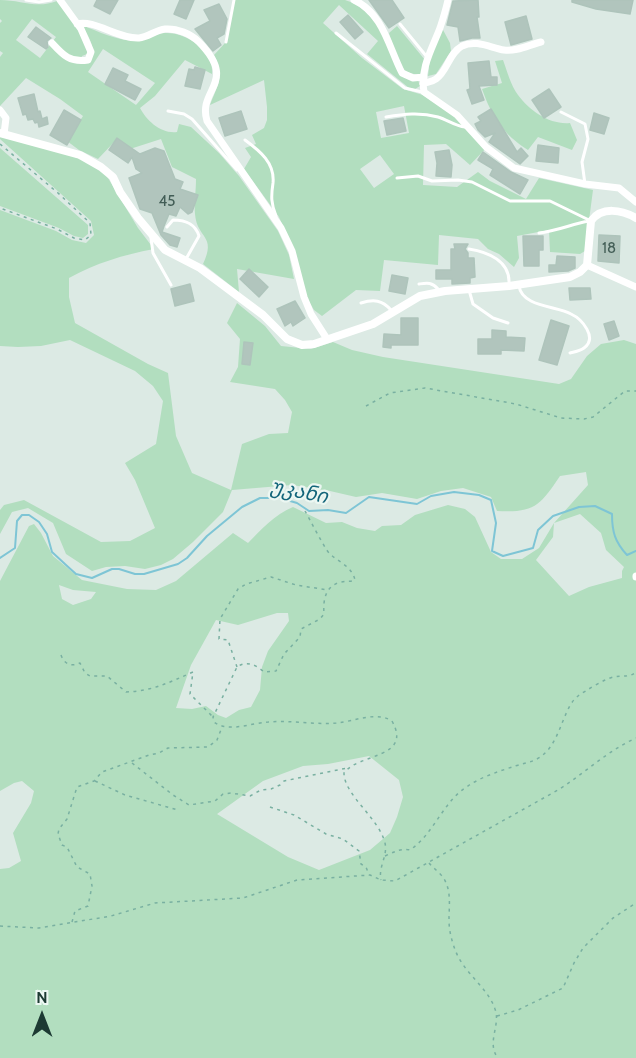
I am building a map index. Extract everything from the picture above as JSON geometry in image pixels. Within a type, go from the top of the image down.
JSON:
[{"type":"street","points":[[52,43],[64,57],[73,60],[88,60],[91,52],[88,42],[60,0]]},
{"type":"street","points":[[354,0],[362,3],[387,37],[402,73],[424,84],[440,102],[470,128],[486,147],[514,168],[585,184],[619,188],[636,202]]},
{"type":"street","points":[[424,84],[427,57],[440,28],[448,0]]},
{"type":"street","points":[[77,24],[86,23],[121,36],[141,38],[164,29],[180,31],[194,37],[210,54],[216,66],[216,80],[204,112],[207,121],[280,228],[292,251],[311,314],[327,339]]},
{"type":"street","points":[[424,84],[438,78],[447,63],[463,45],[490,45],[503,50],[515,50],[541,42]]},
{"type":"street","points":[[0,110],[6,118],[2,134],[80,155],[101,167],[113,177],[120,192],[150,235],[165,250],[200,268],[263,315],[287,339],[302,345],[314,344],[351,332],[394,312],[420,296],[440,291],[519,285],[570,277],[580,272],[586,265],[591,221],[595,215],[615,211],[636,218]]},
{"type":"street","points":[[586,265],[636,287]]},
{"type":"lane","points":[[26,0],[39,2],[51,0]]},
{"type":"lane","points":[[226,42],[234,0]]},
{"type":"lane","points":[[399,24],[427,57]]},
{"type":"lane","points":[[336,33],[405,88],[424,84]]},
{"type":"lane","points":[[168,111],[192,118],[232,166],[246,177]]},
{"type":"lane","points":[[561,112],[585,124],[588,139],[582,162],[585,184]]},
{"type":"lane","points":[[386,117],[410,113],[425,114],[441,118],[460,127],[470,128]]},
{"type":"lane","points":[[245,140],[268,161],[273,174],[271,205],[280,228]]},
{"type":"lane","points":[[397,178],[418,176],[432,181],[472,182],[510,201],[550,201],[591,221]]},
{"type":"lane","points":[[167,227],[172,220],[179,220],[196,227],[198,236],[196,243],[185,261]]},
{"type":"lane","points":[[539,233],[591,221]]},
{"type":"lane","points":[[150,235],[153,253],[171,285]]},
{"type":"lane","points":[[469,249],[482,251],[499,260],[509,278],[509,286]]},
{"type":"lane","points":[[419,285],[428,283],[440,291]]},
{"type":"lane","points":[[519,285],[523,296],[544,307],[570,313],[583,322],[589,331],[589,342],[584,348],[570,353]]},
{"type":"lane","points":[[469,289],[473,304],[493,318],[507,323]]},
{"type":"lane","points":[[361,303],[377,301],[384,303],[394,312]]},
{"type":"path","points":[[0,144],[58,193],[90,224],[91,235],[85,240],[74,238],[57,229],[0,208]]},
{"type":"path","points":[[366,406],[390,393],[425,388],[516,404],[561,418],[584,419],[593,417],[625,391],[636,391]]},
{"type":"path","points":[[213,717],[237,667],[241,664],[252,664],[264,672],[276,671],[284,654],[300,637],[301,629],[320,619],[324,614],[324,600],[329,590],[339,583],[353,582],[355,576],[342,561],[328,552],[305,511]]},
{"type":"path","points":[[237,667],[228,640],[219,639],[220,619],[238,589],[256,580],[271,577],[296,585],[329,590]]},
{"type":"path","points":[[61,655],[67,664],[80,663],[85,673],[90,676],[107,676],[126,692],[147,690],[169,684],[193,672],[190,694],[213,717],[214,722],[222,727],[271,721],[336,723],[381,716],[392,721],[397,732],[396,738],[387,751],[348,768],[284,781],[280,786],[261,790],[250,796],[223,794],[215,801],[189,805],[132,762]]},
{"type":"path","points":[[385,856],[395,851],[410,850],[420,844],[456,796],[467,786],[516,765],[536,761],[547,752],[557,739],[568,708],[576,697],[614,677],[625,678],[636,672]]},
{"type":"path","points":[[72,923],[75,911],[88,906],[92,878],[90,874],[77,867],[67,847],[62,845],[58,834],[67,819],[77,787],[94,781],[102,772],[168,748],[208,747],[217,740],[222,727]]},
{"type":"path","points":[[0,926],[39,928],[111,916],[155,903],[243,898],[297,879],[370,875],[381,880],[395,881],[566,786],[580,777],[603,756],[636,738]]},
{"type":"path","points":[[348,768],[344,773],[344,780],[380,831],[385,843],[385,856],[379,873],[381,880]]},
{"type":"path","points":[[94,781],[124,795],[178,810]]},
{"type":"path","points":[[270,807],[294,815],[326,834],[343,840],[359,851],[362,864],[370,875]]},
{"type":"path","points":[[428,863],[442,876],[449,891],[450,932],[457,955],[465,970],[491,1000],[496,1011],[492,1043],[494,1053],[498,1058]]},
{"type":"path","points":[[496,1016],[518,1010],[564,988],[583,948],[614,918],[636,903]]},
{"type":"green space","points":[[0,0],[36,4],[57,1],[85,41],[87,54],[82,56],[79,63],[90,63],[93,53],[82,25],[127,40],[142,40],[165,33],[182,36],[198,44],[209,58],[212,74],[185,60],[155,96],[140,108],[146,118],[165,131],[177,132],[179,124],[191,127],[219,153],[239,176],[278,231],[289,255],[294,279],[237,269],[239,292],[203,264],[208,247],[196,222],[196,179],[172,167],[161,139],[130,149],[116,140],[98,159],[67,141],[83,116],[26,78],[0,106],[0,57],[3,53],[0,51],[0,23],[2,21],[0,19]],"holes":[[[32,19],[56,37],[40,58],[16,40]],[[103,49],[155,83],[136,105],[88,72]]]},
{"type":"green space","points":[[234,0],[345,0],[356,5],[365,11],[380,30],[401,74],[418,80],[420,86],[415,89],[409,88],[367,54],[378,41],[339,5],[323,23],[362,58],[403,89],[423,95],[458,119],[469,133],[487,147],[470,165],[446,144],[424,145],[423,185],[457,187],[478,172],[490,181],[526,199],[539,178],[593,190],[585,251],[580,254],[550,252],[549,230],[517,236],[519,258],[514,267],[478,239],[439,235],[438,265],[384,260],[380,291],[356,290],[322,316],[314,310],[307,298],[294,252],[279,217],[244,169],[251,157],[245,148],[256,144],[252,135],[264,128],[267,120],[264,80],[210,105],[220,75],[214,55],[226,42]],"holes":[[[404,106],[409,133],[381,138],[376,112]],[[380,155],[394,174],[374,188],[360,169]]]},
{"type":"green space","points":[[397,26],[425,60],[422,73],[418,75],[406,72],[398,62],[389,33]]},
{"type":"green space","points":[[442,28],[450,43],[451,51],[436,74],[428,76],[430,57]]},
{"type":"green space","points":[[503,60],[513,87],[528,106],[541,116],[555,122],[570,123],[577,140],[572,150],[538,137],[528,150],[499,124],[482,89],[502,83],[495,61]]},
{"type":"green space","points":[[0,136],[69,155],[86,161],[105,173],[138,228],[154,249],[110,260],[69,278],[69,297],[75,323],[168,373],[176,436],[192,473],[231,490],[242,444],[269,434],[288,433],[292,412],[275,389],[230,382],[238,367],[240,339],[227,323],[237,303],[265,326],[281,346],[311,349],[333,342],[352,350],[383,357],[559,384],[571,379],[587,356],[601,344],[624,340],[636,344],[636,1058],[0,1058],[0,869],[9,868],[21,861],[13,833],[31,803],[34,791],[22,781],[0,791],[0,581],[29,526],[34,524],[53,556],[82,580],[127,589],[156,590],[176,581],[233,533],[248,543],[274,518],[293,507],[326,523],[342,522],[357,528],[375,531],[382,526],[401,525],[415,515],[448,505],[465,509],[475,517],[491,552],[501,559],[522,559],[539,548],[554,523],[588,485],[586,472],[560,476],[541,501],[520,511],[497,511],[491,497],[463,488],[441,491],[417,499],[382,493],[356,497],[292,485],[232,490],[223,512],[193,542],[173,559],[145,569],[125,566],[106,567],[92,571],[66,554],[53,523],[28,508],[12,512],[0,534],[0,510],[4,505],[24,500],[101,542],[130,541],[155,528],[135,480],[125,463],[156,444],[163,401],[153,386],[135,371],[70,340],[41,346],[0,346],[0,210],[56,231],[72,240],[86,243],[94,235],[91,221],[0,139]],"holes":[[[580,514],[601,533],[606,550],[624,567],[622,578],[589,587],[569,596],[536,560],[553,537],[554,523]],[[59,585],[73,590],[96,592],[91,599],[73,605],[62,599]],[[277,613],[288,613],[289,621],[268,651],[262,667],[260,690],[251,707],[239,710],[226,718],[206,706],[192,709],[176,708],[191,665],[216,620],[238,625]],[[369,756],[399,780],[403,797],[397,817],[390,833],[370,850],[319,870],[288,857],[217,814],[263,781],[303,766]]]},
{"type":"green space","points":[[0,148],[88,225],[88,234],[83,238],[74,236],[0,206]]},
{"type":"building","points":[[97,0],[118,0],[110,14],[94,6]]},
{"type":"building","points":[[180,0],[194,0],[186,19],[174,14]]},
{"type":"building","points":[[369,0],[392,0],[404,18],[389,28]]},
{"type":"building","points":[[478,0],[479,17],[477,17],[480,38],[460,41],[458,27],[447,25],[453,1]]},
{"type":"building","points":[[572,0],[633,0],[630,14],[596,9],[572,2]]},
{"type":"building","points":[[219,4],[227,19],[224,34],[217,38],[221,45],[213,51],[195,29],[210,21],[204,10]]},
{"type":"building","points":[[348,15],[363,32],[355,39],[340,22]]},
{"type":"building","points":[[526,16],[532,39],[511,45],[505,22]]},
{"type":"building","points":[[36,27],[51,38],[47,41],[46,49],[28,37]]},
{"type":"building","points":[[489,61],[491,77],[497,77],[497,85],[479,86],[484,100],[472,104],[467,90],[470,89],[468,63]]},
{"type":"building","points":[[195,67],[205,70],[200,89],[185,86],[189,69],[194,70]]},
{"type":"building","points":[[113,68],[128,75],[125,81],[141,89],[135,100],[105,84]]},
{"type":"building","points":[[549,89],[561,107],[544,118],[532,100]]},
{"type":"building","points":[[34,94],[38,112],[40,111],[42,119],[47,117],[48,124],[39,127],[38,122],[35,123],[33,119],[28,120],[26,114],[23,115],[18,98]]},
{"type":"building","points":[[491,109],[517,152],[521,148],[528,156],[520,164],[489,142],[495,133],[485,137],[478,130],[475,124],[481,121],[478,117]]},
{"type":"building","points":[[64,110],[81,120],[67,145],[50,135]]},
{"type":"building","points":[[241,111],[247,129],[225,136],[219,118]]},
{"type":"building","points":[[594,113],[609,118],[604,134],[590,130]]},
{"type":"building","points":[[403,118],[406,131],[387,135],[384,121]]},
{"type":"building","points":[[117,138],[140,154],[155,148],[164,151],[175,179],[183,182],[180,189],[198,195],[192,212],[188,214],[180,207],[176,216],[169,214],[164,226],[162,232],[180,238],[177,247],[170,245],[161,235],[152,213],[140,209],[129,178],[142,173],[136,169],[132,157],[128,163],[109,150]]},
{"type":"building","points":[[538,145],[559,148],[558,163],[536,161]]},
{"type":"building","points":[[449,150],[452,165],[451,177],[436,176],[435,152]]},
{"type":"building","points":[[483,152],[511,172],[528,180],[520,194],[490,175],[493,169],[478,160]]},
{"type":"building","points":[[599,235],[620,236],[619,263],[598,261]]},
{"type":"building","points":[[523,236],[543,236],[543,250],[539,250],[539,266],[524,266]]},
{"type":"building","points":[[454,244],[468,244],[465,249],[468,258],[474,258],[475,277],[470,278],[470,283],[452,284],[452,279],[436,279],[436,270],[451,270],[451,249],[455,249]]},
{"type":"building","points":[[557,256],[575,257],[575,268],[568,271],[549,272],[549,265],[556,265]]},
{"type":"building","points":[[249,269],[268,287],[259,297],[240,279]]},
{"type":"building","points":[[392,275],[408,278],[405,294],[389,291]]},
{"type":"building","points":[[190,284],[194,301],[175,306],[171,289]]},
{"type":"building","points":[[569,288],[590,288],[591,299],[570,300]]},
{"type":"building","points":[[295,301],[305,318],[293,326],[291,322],[285,326],[277,309]]},
{"type":"building","points":[[401,318],[418,318],[418,345],[383,347],[384,334],[401,335]]},
{"type":"building","points":[[551,320],[569,326],[557,365],[539,360]]},
{"type":"building","points":[[614,321],[619,336],[609,340],[604,324]]},
{"type":"building","points":[[492,330],[506,331],[506,337],[525,338],[524,351],[501,350],[501,354],[478,354],[478,339],[492,339]]},
{"type":"building","points":[[244,342],[253,343],[250,365],[242,364]]},
{"type":"waterway","name":"უკანი","points":[[0,558],[15,548],[17,521],[22,515],[29,515],[39,522],[47,534],[52,552],[66,565],[76,574],[92,578],[112,569],[144,574],[178,564],[242,507],[260,498],[280,498],[297,503],[309,511],[328,510],[346,513],[369,497],[417,504],[431,496],[454,492],[479,495],[491,500],[496,523],[492,551],[503,556],[533,548],[538,530],[553,516],[579,507],[595,506],[612,514],[615,536],[627,555],[636,551]]}]
